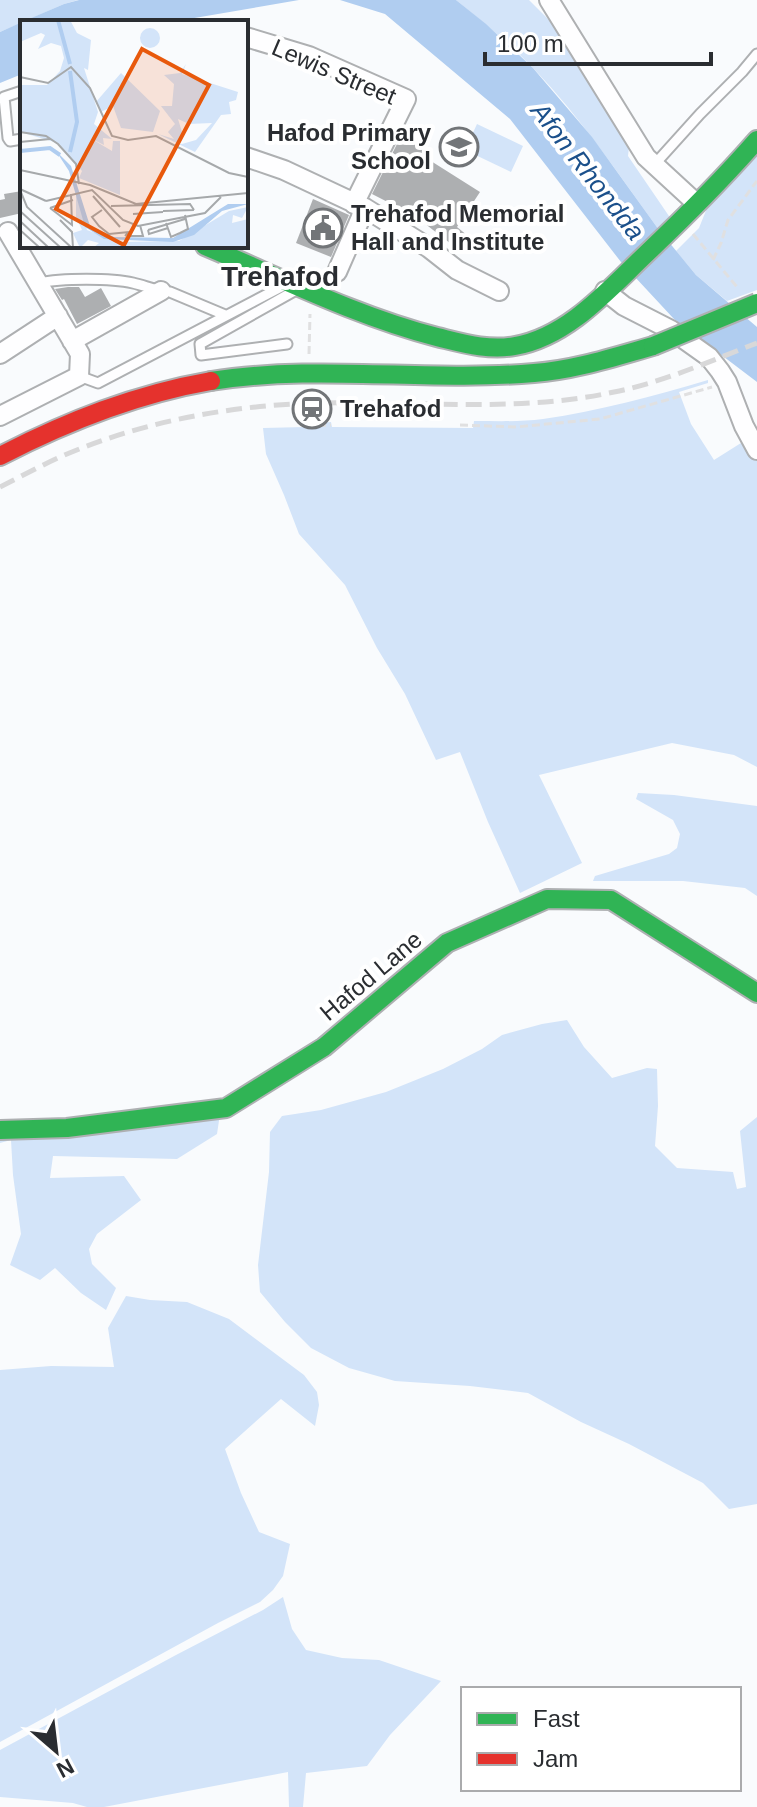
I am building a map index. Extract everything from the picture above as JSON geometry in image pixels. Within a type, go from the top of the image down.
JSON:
[{"type":"street","points":[[549,0],[646,157],[696,203]]},
{"type":"street","name":"Lewis Street","points":[[248,38],[309,56],[406,99],[359,206]]},
{"type":"street","points":[[210,248],[419,333],[485,348],[508,347],[533,342],[564,326],[680,221],[757,140]]},
{"type":"street","points":[[248,158],[284,170],[359,206],[429,248],[457,270],[499,291]]},
{"type":"street","points":[[337,272],[359,206]]},
{"type":"street","points":[[0,416],[79,376],[80,354],[10,232]]},
{"type":"street","points":[[72,341],[161,291]]},
{"type":"street","points":[[605,291],[624,306],[671,330],[709,357],[727,382],[757,450]]},
{"type":"street","points":[[0,456],[80,417],[133,399],[204,382],[249,376],[335,374],[472,376],[536,373],[576,367],[653,346],[749,298]]},
{"type":"street","points":[[0,354],[58,316]]},
{"type":"street","name":"Hafod Lane","points":[[0,1130],[67,1128],[226,1108],[324,1047],[447,943],[547,899],[611,900],[757,993]]},
{"type":"lane","points":[[654,165],[757,54]]},
{"type":"lane","points":[[2,98],[8,138],[10,141],[20,139]]},
{"type":"lane","points":[[38,283],[131,282],[170,292],[225,315]]},
{"type":"lane","points":[[79,376],[98,383],[225,315],[301,287]]},
{"type":"lane","points":[[287,344],[201,355],[200,344],[301,287]]},
{"type":"path","points":[[713,260],[728,220],[757,181]]},
{"type":"path","points":[[680,221],[749,298]]},
{"type":"path","points":[[301,287],[308,362]]},
{"type":"path","points":[[460,425],[516,427],[600,419],[727,382]]},
{"type":"path","points":[[308,424],[331,425]]},
{"type":"shaded area","points":[[0,0],[78,0],[27,20],[20,20],[20,23],[0,32]]},
{"type":"shaded area","points":[[456,0],[529,0],[550,21],[619,127],[629,147],[628,156],[671,219],[659,230],[568,107],[534,69]]},
{"type":"shaded area","points":[[477,124],[523,146],[511,172],[465,150]]},
{"type":"shaded area","points":[[757,150],[757,290],[727,301],[696,275],[676,251],[699,228],[711,198]]},
{"type":"shaded area","points":[[708,380],[708,383],[679,392],[691,424],[714,460],[741,443],[757,461],[757,767],[734,755],[672,743],[539,775],[582,863],[520,893],[460,752],[436,760],[405,694],[345,585],[299,534],[266,454],[263,428],[305,427],[305,424],[331,422],[332,427],[473,428],[474,421],[526,421],[564,416]]},
{"type":"shaded area","points":[[638,793],[757,806],[757,896],[745,888],[683,881],[593,881],[595,876],[669,854],[677,848],[680,834],[673,820],[636,799]]},
{"type":"shaded area","points":[[567,1020],[584,1047],[612,1078],[647,1068],[657,1069],[655,1146],[677,1168],[733,1172],[737,1189],[746,1187],[740,1131],[757,1117],[757,1504],[729,1509],[703,1483],[528,1393],[395,1381],[349,1368],[311,1348],[260,1292],[258,1265],[269,1172],[270,1132],[282,1116],[321,1110],[386,1092],[443,1069],[502,1035]]},
{"type":"shaded area","points":[[220,1114],[217,1134],[177,1159],[53,1156],[50,1178],[124,1176],[141,1200],[97,1234],[89,1249],[92,1264],[116,1288],[106,1310],[81,1293],[55,1268],[40,1280],[10,1265],[21,1234],[11,1140],[0,1143],[0,1137]]},
{"type":"shaded area","points":[[126,1296],[187,1302],[229,1319],[304,1375],[317,1392],[319,1405],[315,1426],[281,1399],[225,1449],[259,1532],[290,1544],[283,1576],[260,1602],[0,1742],[0,1370],[51,1366],[114,1367],[108,1328]]},
{"type":"shaded area","points":[[283,1597],[292,1629],[306,1650],[342,1658],[379,1660],[441,1681],[390,1735],[367,1766],[306,1773],[303,1807],[289,1807],[288,1772],[104,1807],[0,1797],[0,1750]]},
{"type":"water","points":[[79,0],[299,0],[183,20],[27,20]]},
{"type":"water","name":"Afon Rhondda","points":[[340,0],[456,0],[486,24],[533,68],[592,137],[659,230],[696,275],[757,327],[757,382],[674,319],[621,262],[510,119],[385,14]]},
{"type":"water","points":[[20,23],[20,75],[0,83],[0,32]]},
{"type":"building","points":[[402,134],[428,148],[423,156],[480,192],[457,227],[468,236],[455,247],[415,216],[372,194]]},
{"type":"building","points":[[20,191],[20,213],[0,218],[0,200],[5,199],[4,194]]},
{"type":"building","name":"Trehafod Memorial Hall and Institute","points":[[313,199],[349,215],[331,257],[296,243]]},
{"type":"building","points":[[79,287],[85,297],[101,288],[111,306],[77,324],[55,289]]},
{"type":"railway","points":[[0,487],[52,460],[116,436],[205,414],[295,404],[495,404],[574,399],[651,383],[757,343]]},
{"type":"traffic: fast","points":[[210,248],[319,296],[407,328],[475,346],[515,346],[553,333],[587,310],[689,212],[757,140]]},
{"type":"traffic: fast","points":[[653,346],[757,303]]},
{"type":"traffic: fast","points":[[211,381],[332,373],[453,376],[534,373],[579,366],[653,346]]},
{"type":"traffic: fast","points":[[0,1130],[67,1128],[226,1108],[324,1047],[447,943],[547,899],[611,900],[757,993]]},
{"type":"traffic: jam","points":[[0,456],[103,410],[156,393],[211,381]]},
{"type":"place","name":"Hafod Primary School","points":[[459,147]]},
{"type":"place","name":"Trehafod Memorial Hall and Institute","points":[[323,228]]},
{"type":"place","name":"Trehafod","points":[[312,409]]},
{"type":"district","name":"Trehafod","points":[[280,276]]}]
